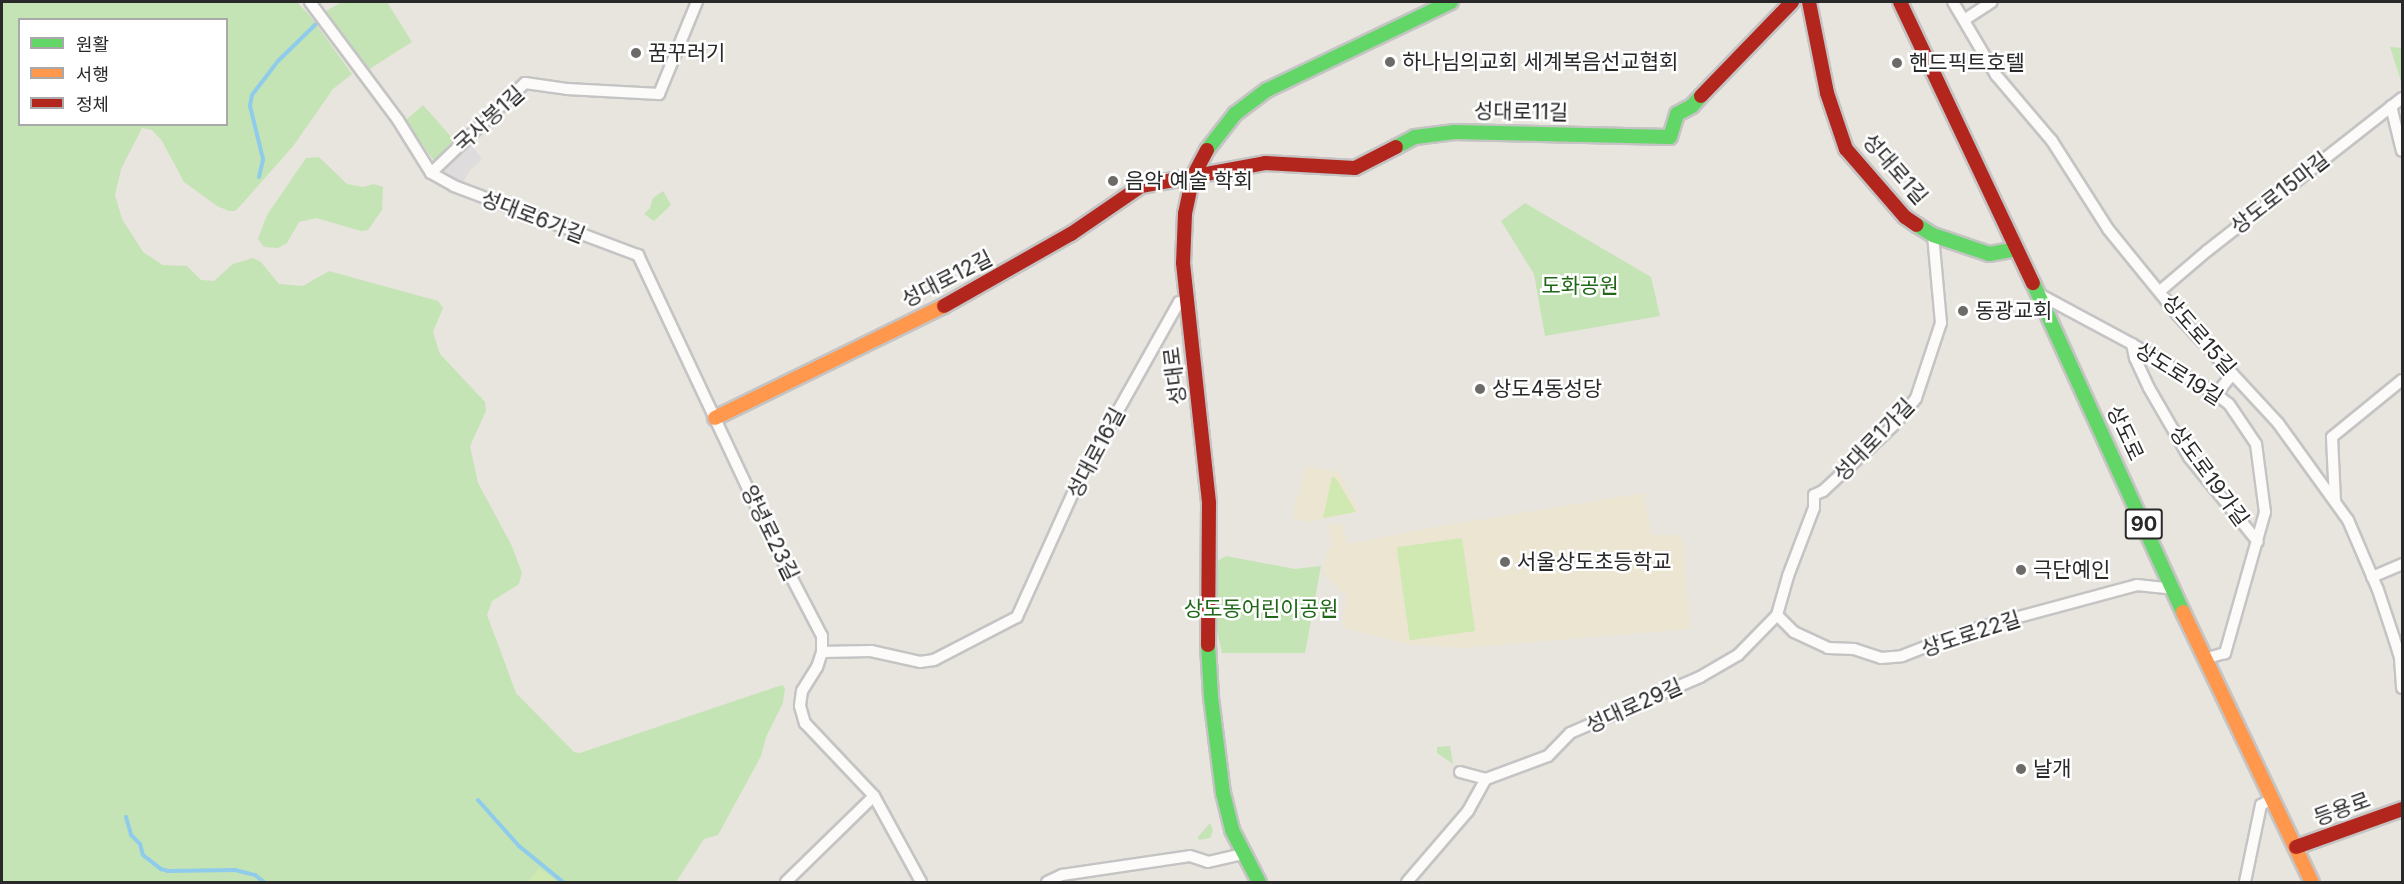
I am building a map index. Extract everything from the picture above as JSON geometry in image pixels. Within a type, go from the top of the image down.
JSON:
[{"type":"street","name":"국사봉1길","points":[[431,173],[525,83],[567,89],[659,94],[697,2]]},
{"type":"street","name":"성대로","points":[[1259,882],[1232,830],[1223,793],[1211,697],[1208,664],[1209,504],[1183,263],[1185,214],[1193,176],[1207,150],[1234,114],[1245,104],[1267,90],[1450,2]]},
{"type":"street","name":"성대로11길","points":[[1193,176],[1265,163],[1355,168],[1415,137],[1455,132],[1670,137],[1677,114],[1687,112],[1792,2]]},
{"type":"street","name":"성대로1길","points":[[1809,2],[1827,93],[1846,149],[1905,217],[1933,235],[1989,254],[2005,253],[2017,249]]},
{"type":"street","name":"상도로","points":[[1900,2],[2017,249],[2270,800],[2312,882]]},
{"type":"street","name":"상도로15길","points":[[1953,2],[1996,75],[2052,141],[2108,229],[2178,315],[2277,423],[2348,520],[2373,577],[2400,658],[2403,688]]},
{"type":"street","points":[[1964,20],[1992,2]]},
{"type":"street","points":[[314,3],[398,120],[431,173]]},
{"type":"street","name":"상도로15마길","points":[[2160,291],[2207,251],[2403,98]]},
{"type":"street","points":[[2391,106],[2403,151]]},
{"type":"street","name":"성대로6가길","points":[[431,173],[454,186],[638,255]]},
{"type":"street","name":"성대로12길","points":[[715,418],[976,290],[1071,234],[1142,186],[1193,176]]},
{"type":"street","name":"성대로1가길","points":[[1814,495],[1823,491],[1896,423],[1916,398],[1941,322],[1933,235]]},
{"type":"street","name":"양녕로23길","points":[[638,255],[772,540],[822,636],[822,652]]},
{"type":"street","name":"상도로19길","points":[[2037,293],[2132,344],[2216,394],[2229,404],[2256,444],[2265,512],[2258,542],[2224,653],[2204,659]]},
{"type":"street","name":"성대로16길","points":[[822,652],[871,651],[920,662],[934,660],[1017,616],[1078,482],[1179,302],[1187,300]]},
{"type":"street","name":"상도로19가길","points":[[2132,344],[2134,358],[2149,388],[2189,457],[2258,542]]},
{"type":"street","points":[[2216,394],[2233,374]]},
{"type":"street","points":[[2335,503],[2332,437],[2403,380]]},
{"type":"street","name":"성대로29길","points":[[1486,779],[1548,756],[1570,733],[1700,677],[1738,655],[1777,615],[1788,576],[1814,508],[1814,495]]},
{"type":"street","points":[[2373,577],[2403,564]]},
{"type":"street","name":"상도로22길","points":[[1777,615],[1794,632],[1828,648],[1854,649],[1881,658],[1902,656],[1963,632],[2137,585],[2174,589]]},
{"type":"street","points":[[822,652],[817,667],[802,691],[800,706],[806,723],[874,796],[921,882]]},
{"type":"street","points":[[1407,882],[1467,810],[1486,779],[1460,772]]},
{"type":"street","points":[[786,882],[874,796]]},
{"type":"street","points":[[2245,882],[2260,805],[2270,800]]},
{"type":"street","name":"등용로","points":[[2296,847],[2403,809]]},
{"type":"street","points":[[1047,882],[1062,875],[1190,856],[1208,862],[1243,854]]},
{"type":"shaded area","points":[[470,143],[482,159],[470,170],[461,186],[452,183],[439,171]]},
{"type":"shaded area","points":[[1306,467],[1339,472],[1359,512],[1307,522],[1292,517]]},
{"type":"shaded area","name":"서울상도초등학교","points":[[1644,493],[1651,535],[1675,535],[1683,539],[1690,629],[1462,648],[1407,644],[1342,627],[1347,596],[1323,574],[1327,550],[1332,548],[1328,525],[1343,523],[1347,544],[1441,526]]},
{"type":"green space","points":[[2,2],[297,2],[311,17],[352,74],[333,89],[294,145],[241,205],[235,211],[229,211],[217,206],[184,182],[162,141],[152,130],[142,128],[121,169],[115,195],[122,219],[143,252],[163,265],[187,266],[201,280],[214,281],[233,264],[253,258],[261,262],[279,284],[303,286],[329,271],[438,301],[443,308],[433,332],[440,354],[485,402],[486,411],[470,446],[478,483],[511,544],[522,573],[519,584],[492,601],[487,615],[516,693],[574,752],[580,753],[782,685],[785,688],[783,703],[766,737],[761,756],[718,835],[704,839],[676,882],[2,882]]},
{"type":"green space","points":[[342,2],[387,2],[412,42],[368,70],[326,11]]},
{"type":"green space","points":[[2390,47],[2402,48],[2402,84]]},
{"type":"green space","points":[[423,105],[454,140],[435,162],[405,121]]},
{"type":"green space","points":[[319,157],[347,184],[363,187],[374,184],[383,187],[382,210],[368,230],[361,231],[316,218],[299,222],[287,243],[278,248],[264,247],[258,239],[267,215],[306,158]]},
{"type":"green space","points":[[663,191],[671,205],[654,221],[644,214],[650,208],[653,198]]},
{"type":"green space","name":"도화공원","points":[[1525,203],[1651,277],[1660,316],[1545,336],[1534,274],[1501,221]]},
{"type":"green space","points":[[1332,477],[1336,478],[1356,512],[1323,518]]},
{"type":"green space","points":[[1462,538],[1475,631],[1410,640],[1397,547]]},
{"type":"green space","name":"상도동어린이공원","points":[[1226,556],[1295,569],[1321,566],[1305,653],[1222,653],[1216,626],[1218,561]]},
{"type":"green space","points":[[1450,746],[1453,764],[1437,753],[1437,747]]},
{"type":"green space","points":[[1210,823],[1213,830],[1210,838],[1199,840],[1198,837]]},
{"type":"green space","points":[[539,868],[558,882],[528,882]]},
{"type":"waterway","points":[[259,177],[263,159],[250,106],[252,95],[278,61],[316,24]]},
{"type":"waterway","points":[[478,800],[519,846],[563,882]]},
{"type":"waterway","points":[[126,817],[131,835],[140,844],[143,855],[161,869],[168,871],[235,870],[255,875],[264,882]]},
{"type":"traffic: fast","points":[[1207,150],[1235,114],[1267,90],[1451,2]]},
{"type":"traffic: fast","points":[[1396,147],[1415,137],[1455,132],[1670,137],[1677,114],[1692,106],[1701,96]]},
{"type":"traffic: fast","points":[[1917,225],[1933,235],[1989,254],[2017,249]]},
{"type":"traffic: fast","points":[[2033,283],[2183,612]]},
{"type":"traffic: fast","points":[[1208,645],[1211,697],[1223,793],[1232,830],[1259,882]]},
{"type":"traffic: slow","points":[[715,418],[944,306]]},
{"type":"traffic: slow","points":[[2183,612],[2312,882]]},
{"type":"traffic: jam","points":[[1701,96],[1792,2]]},
{"type":"traffic: jam","points":[[1809,2],[1827,93],[1846,149],[1905,217],[1917,225]]},
{"type":"traffic: jam","points":[[1900,2],[2033,283]]},
{"type":"traffic: jam","points":[[944,306],[1071,234],[1141,186],[1265,163],[1355,168],[1396,147]]},
{"type":"traffic: jam","points":[[1207,150],[1193,176],[1185,214],[1183,263],[1209,504],[1208,645]]},
{"type":"traffic: jam","points":[[2296,847],[2402,809]]},
{"type":"place","name":"꿈꾸러기","points":[[636,53]]},
{"type":"place","name":"하나님의교회 세계복음선교협회","points":[[1390,62]]},
{"type":"place","name":"핸드픽트호텔","points":[[1897,63]]},
{"type":"place","name":"음악 예술 학회","points":[[1113,181]]},
{"type":"place","name":"동광교회","points":[[1963,311]]},
{"type":"place","name":"상도4동성당","points":[[1480,389]]},
{"type":"place","name":"서울상도초등학교","points":[[1505,562]]},
{"type":"place","name":"극단예인","points":[[2021,570]]},
{"type":"place","name":"날개","points":[[2021,769]]}]
